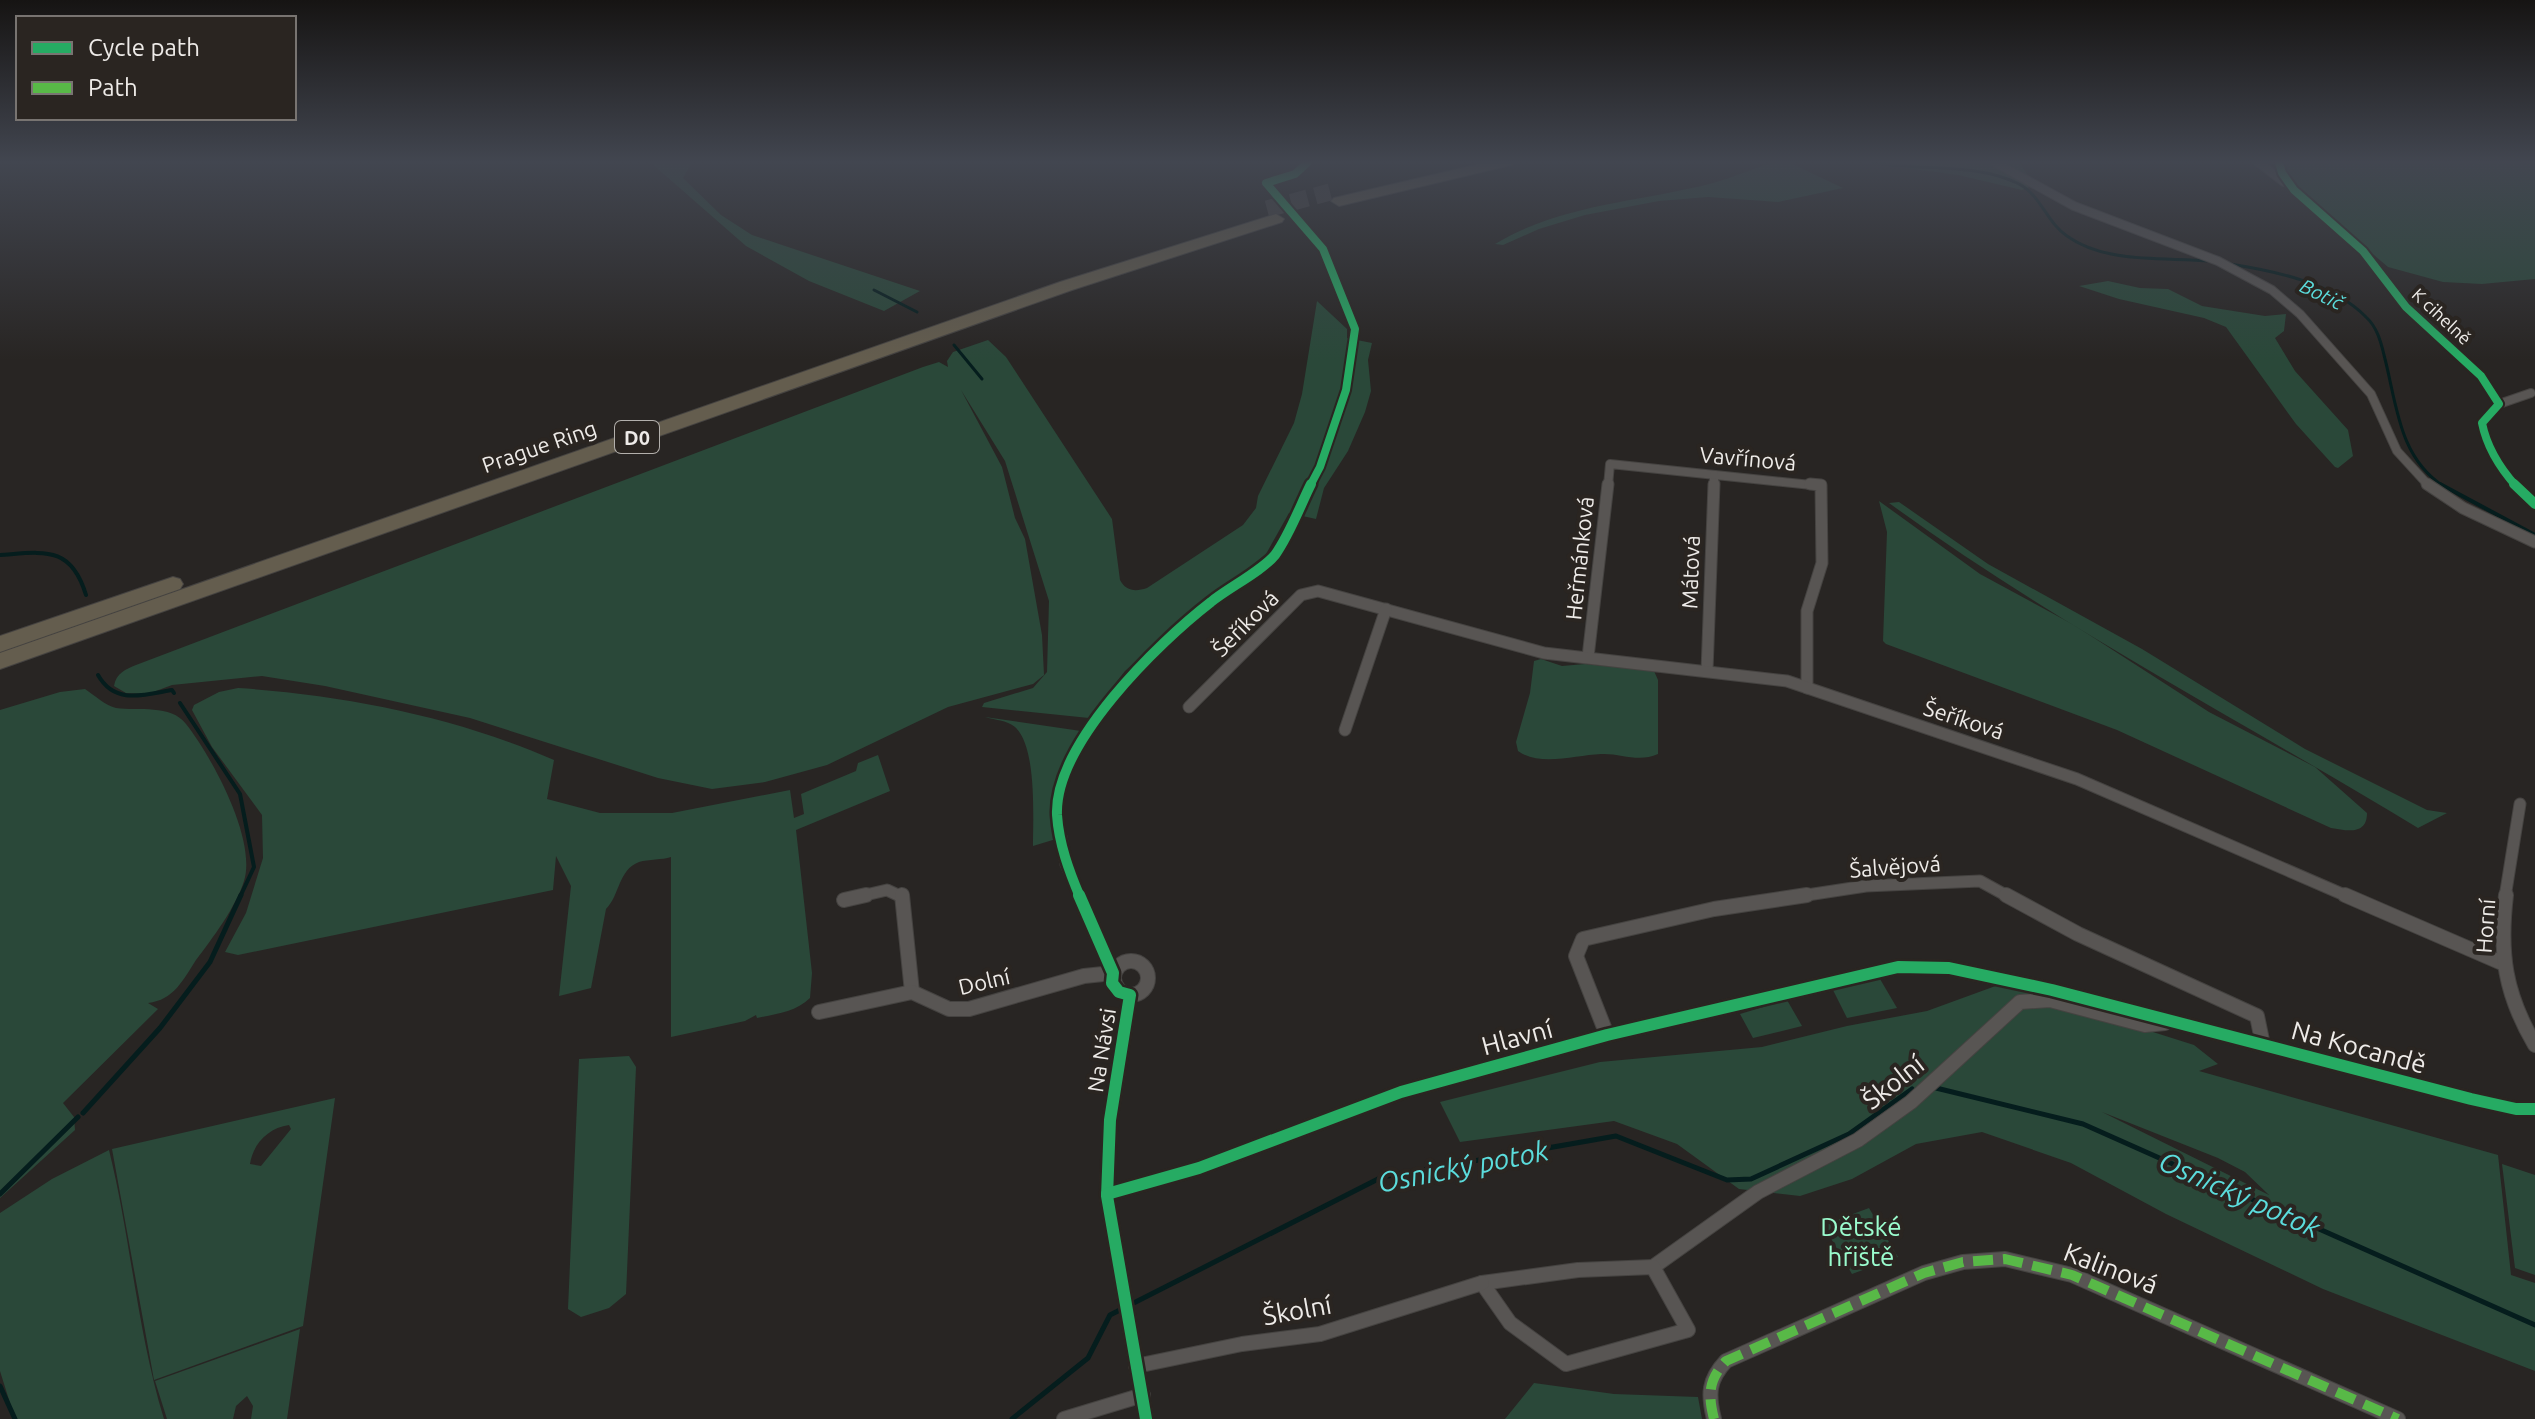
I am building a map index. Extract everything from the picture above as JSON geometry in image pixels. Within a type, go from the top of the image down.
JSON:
[{"type":"highway","name":"Prague Ring","points":[[0,644],[1058,274],[1221,228]]},
{"type":"highway","name":"Prague Ring","points":[[0,661],[1231,228]]},
{"type":"street","points":[[2130,228],[2196,254],[2276,292],[2296,309],[2370,393],[2383,414],[2387,436],[2403,460],[2423,480],[2443,495],[2535,542]]},
{"type":"street","name":"K cihelně","points":[[2340,228],[2385,276],[2406,306],[2480,373],[2499,404]]},
{"type":"street","points":[[2531,393],[2499,404],[2482,423],[2483,436],[2505,476],[2535,504]]},
{"type":"street","name":"Vavřínová","points":[[1610,464],[1821,485],[1823,550],[1807,611],[1807,688]]},
{"type":"street","name":"Heřmánková","points":[[1588,657],[1610,464]]},
{"type":"street","name":"Mátová","points":[[1707,671],[1714,475]]},
{"type":"street","name":"Šeříková","points":[[1189,707],[1301,595],[1318,591],[1544,653],[1775,678],[2085,782],[2502,963]]},
{"type":"street","points":[[1345,730],[1386,609]]},
{"type":"street","name":"Horní","points":[[2520,804],[2501,936],[2502,963],[2511,1000],[2535,1045]]},
{"type":"street","name":"Na Návsi","points":[[1061,837],[1066,864],[1113,973],[1115,988],[1130,995],[1141,991],[1148,982],[1145,966],[1127,962],[1113,973]]},
{"type":"street","name":"Šalvějová","points":[[1607,1035],[1576,956],[1583,939],[1714,909],[1866,886],[1980,881],[2078,934],[2257,1016],[2263,1045]]},
{"type":"street","points":[[819,1012],[912,992],[902,895],[887,890],[844,900]]},
{"type":"street","name":"Hlavní","points":[[1107,1194],[1199,1168],[1401,1092],[1607,1035],[1898,967],[1949,968],[2052,990],[2172,1022]]},
{"type":"street","name":"Dolní","points":[[912,992],[949,1009],[969,1009],[1071,979],[1113,973]]},
{"type":"street","name":"Na Návsi","points":[[1107,1194],[1106,1145],[1130,995]]},
{"type":"street","name":"Školní","points":[[1136,1366],[1242,1344],[1320,1334],[1482,1283],[1578,1270],[1653,1267],[1758,1192],[1858,1140],[1911,1102],[2020,1002],[2050,1000],[2145,1025],[2172,1022]]},
{"type":"street","name":"Na Kocandě","points":[[2172,1022],[2471,1099],[2516,1109],[2535,1109]]},
{"type":"street","points":[[1107,1194],[1122,1299],[1146,1419]]},
{"type":"street","name":"Kalinová","points":[[1714,1419],[1708,1396],[1711,1375],[1726,1361],[1924,1273],[1963,1262],[2005,1259],[2072,1275],[2398,1419]]},
{"type":"street","points":[[1482,1283],[1510,1323],[1566,1364],[1688,1330],[1653,1267]]},
{"type":"street","points":[[1064,1419],[1143,1395]]},
{"type":"green space","points":[[726,228],[741,228],[752,235],[920,291],[884,311],[809,281],[746,246]]},
{"type":"green space","points":[[1542,228],[1503,245],[1495,244],[1520,231]]},
{"type":"green space","points":[[2343,228],[2535,228],[2535,279],[2482,284],[2443,282],[2388,267]]},
{"type":"green space","points":[[2108,281],[2140,288],[2168,289],[2202,306],[2265,316],[2286,314],[2284,331],[2275,338],[2295,371],[2348,430],[2353,456],[2338,468],[2335,467],[2296,424],[2226,327],[2204,318],[2119,299],[2079,286]]},
{"type":"green space","points":[[1317,301],[1347,329],[1347,338],[1372,343],[1368,360],[1371,391],[1365,412],[1348,451],[1324,488],[1316,519],[1289,513],[1266,554],[1181,621],[1125,671],[1089,718],[982,707],[984,703],[1033,688],[1047,672],[1049,601],[1005,461],[961,390],[1002,467],[1015,518],[1025,539],[1042,635],[1044,675],[1033,684],[948,707],[827,765],[765,782],[712,789],[658,778],[470,718],[325,686],[262,676],[172,685],[148,694],[126,693],[114,686],[119,675],[136,665],[923,367],[939,362],[948,367],[947,361],[953,352],[988,340],[1006,357],[1112,519],[1120,580],[1131,590],[1147,588],[1243,525],[1256,508],[1258,496],[1294,423],[1302,394]]},
{"type":"green space","points":[[1879,501],[1980,574],[2074,625],[2209,712],[2315,767],[2367,813],[2364,825],[2355,830],[2331,828],[2117,730],[1886,644],[1883,641],[1887,532]]},
{"type":"green space","points":[[1899,502],[1988,564],[2142,649],[2305,749],[2427,810],[2447,813],[2418,828],[2017,590],[1889,503]]},
{"type":"green space","points":[[1541,659],[1562,666],[1585,664],[1654,671],[1658,680],[1658,754],[1643,758],[1601,754],[1547,759],[1527,756],[1518,751],[1516,742],[1530,693],[1534,661]]},
{"type":"green space","points":[[238,688],[319,696],[399,710],[517,745],[554,760],[547,799],[600,813],[672,813],[790,790],[794,818],[804,814],[801,794],[856,771],[858,763],[878,755],[890,791],[796,830],[812,973],[810,998],[785,1012],[757,1018],[756,1015],[745,1021],[671,1037],[671,857],[639,862],[627,871],[606,909],[591,988],[559,996],[571,886],[556,856],[553,890],[238,955],[225,952],[246,913],[263,858],[262,815],[212,747],[192,710],[194,705],[219,692]]},
{"type":"green space","points":[[85,689],[112,707],[172,713],[186,724],[208,757],[230,800],[244,844],[244,881],[223,922],[177,988],[165,998],[148,1003],[158,1009],[63,1103],[74,1117],[75,1130],[0,1198],[0,710],[60,692]]},
{"type":"green space","points":[[985,717],[1081,731],[1055,789],[1056,839],[1033,846],[1032,783],[1022,736],[1015,727]]},
{"type":"green space","points":[[1880,979],[1897,1008],[1847,1018],[1833,990]]},
{"type":"green space","points":[[2001,984],[2194,1045],[2218,1064],[2199,1071],[2498,1155],[2511,1275],[2535,1283],[2535,1371],[2323,1289],[2166,1214],[2071,1163],[1982,1132],[1916,1144],[1852,1179],[1800,1196],[1739,1189],[1677,1144],[1614,1121],[1460,1142],[1440,1102],[1600,1062],[1762,1047],[1927,1011]],"holes":[[[2102,1112],[2218,1158],[2245,1172],[2269,1195]]]},
{"type":"green space","points":[[1787,1000],[1802,1026],[1753,1038],[1740,1014]]},
{"type":"green space","points":[[629,1056],[636,1067],[626,1294],[609,1308],[581,1317],[568,1309],[579,1059]]},
{"type":"green space","points":[[335,1098],[303,1326],[154,1380],[112,1149]],"holes":[[[289,1125],[291,1129],[261,1166],[250,1164],[254,1150],[268,1133]]]},
{"type":"green space","points":[[109,1150],[147,1352],[164,1419],[15,1419],[0,1371],[0,1213],[52,1179]]},
{"type":"green space","points":[[2502,1164],[2535,1175],[2535,1275],[2515,1268]]},
{"type":"green space","name":"Dětské hřiště","points":[[1869,1208],[1898,1257],[1852,1274],[1823,1225]]},
{"type":"green space","points":[[300,1329],[287,1419],[251,1419],[253,1406],[247,1396],[236,1406],[233,1419],[167,1419],[155,1381]]},
{"type":"green space","points":[[1534,1383],[1614,1394],[1698,1397],[1702,1419],[1505,1419]]},
{"type":"waterway","name":"Botič","points":[[2058,228],[2082,245],[2117,255],[2210,261]]},
{"type":"waterway","name":"Botič","points":[[2230,264],[2266,270],[2320,287],[2353,305],[2366,317],[2380,340],[2408,444],[2428,474],[2442,485]]},
{"type":"waterway","points":[[874,290],[917,312]]},
{"type":"waterway","points":[[954,345],[982,379]]},
{"type":"waterway","name":"Botič","points":[[2442,485],[2535,535]]},
{"type":"waterway","points":[[0,555],[54,555],[72,567],[86,595]]},
{"type":"waterway","points":[[98,675],[113,691],[121,694],[130,696],[172,690],[174,693]]},
{"type":"waterway","points":[[180,703],[240,794],[254,867],[240,897]]},
{"type":"waterway","points":[[83,1113],[160,1028],[210,962],[241,895]]},
{"type":"waterway","name":"Osnický potok","points":[[1936,1088],[2083,1124],[2535,1325]]},
{"type":"waterway","name":"Osnický potok","points":[[1012,1419],[1088,1358],[1110,1315],[1382,1177],[1616,1136],[1727,1180],[1751,1179],[1849,1134],[1912,1089]]},
{"type":"waterway","points":[[0,1194],[78,1117]]},
{"type":"waterway","name":"Osnický potok","points":[[0,1386],[15,1419]]},
{"type":"marked path","points":[[1714,1419],[1710,1401],[1711,1381],[1726,1361],[1924,1273],[1963,1262],[2005,1259],[2072,1275],[2398,1419]]},
{"type":"cycle path","points":[[1146,1419],[1114,1252],[1106,1171],[1110,1120],[1130,995],[1119,992],[1112,983],[1113,973],[1066,864],[1057,813],[1065,777],[1090,727],[1129,677],[1209,603],[1274,556],[1320,467],[1346,390],[1355,329],[1323,249],[1305,228]]},
{"type":"cycle path","points":[[2340,228],[2380,270],[2406,307],[2469,364],[2491,389],[2499,404],[2482,423],[2488,447],[2508,477],[2535,504]]},
{"type":"cycle path","points":[[1107,1194],[1199,1168],[1401,1092],[1607,1035],[1898,967],[1949,968],[2052,990],[2471,1099],[2516,1109],[2535,1109]]}]
